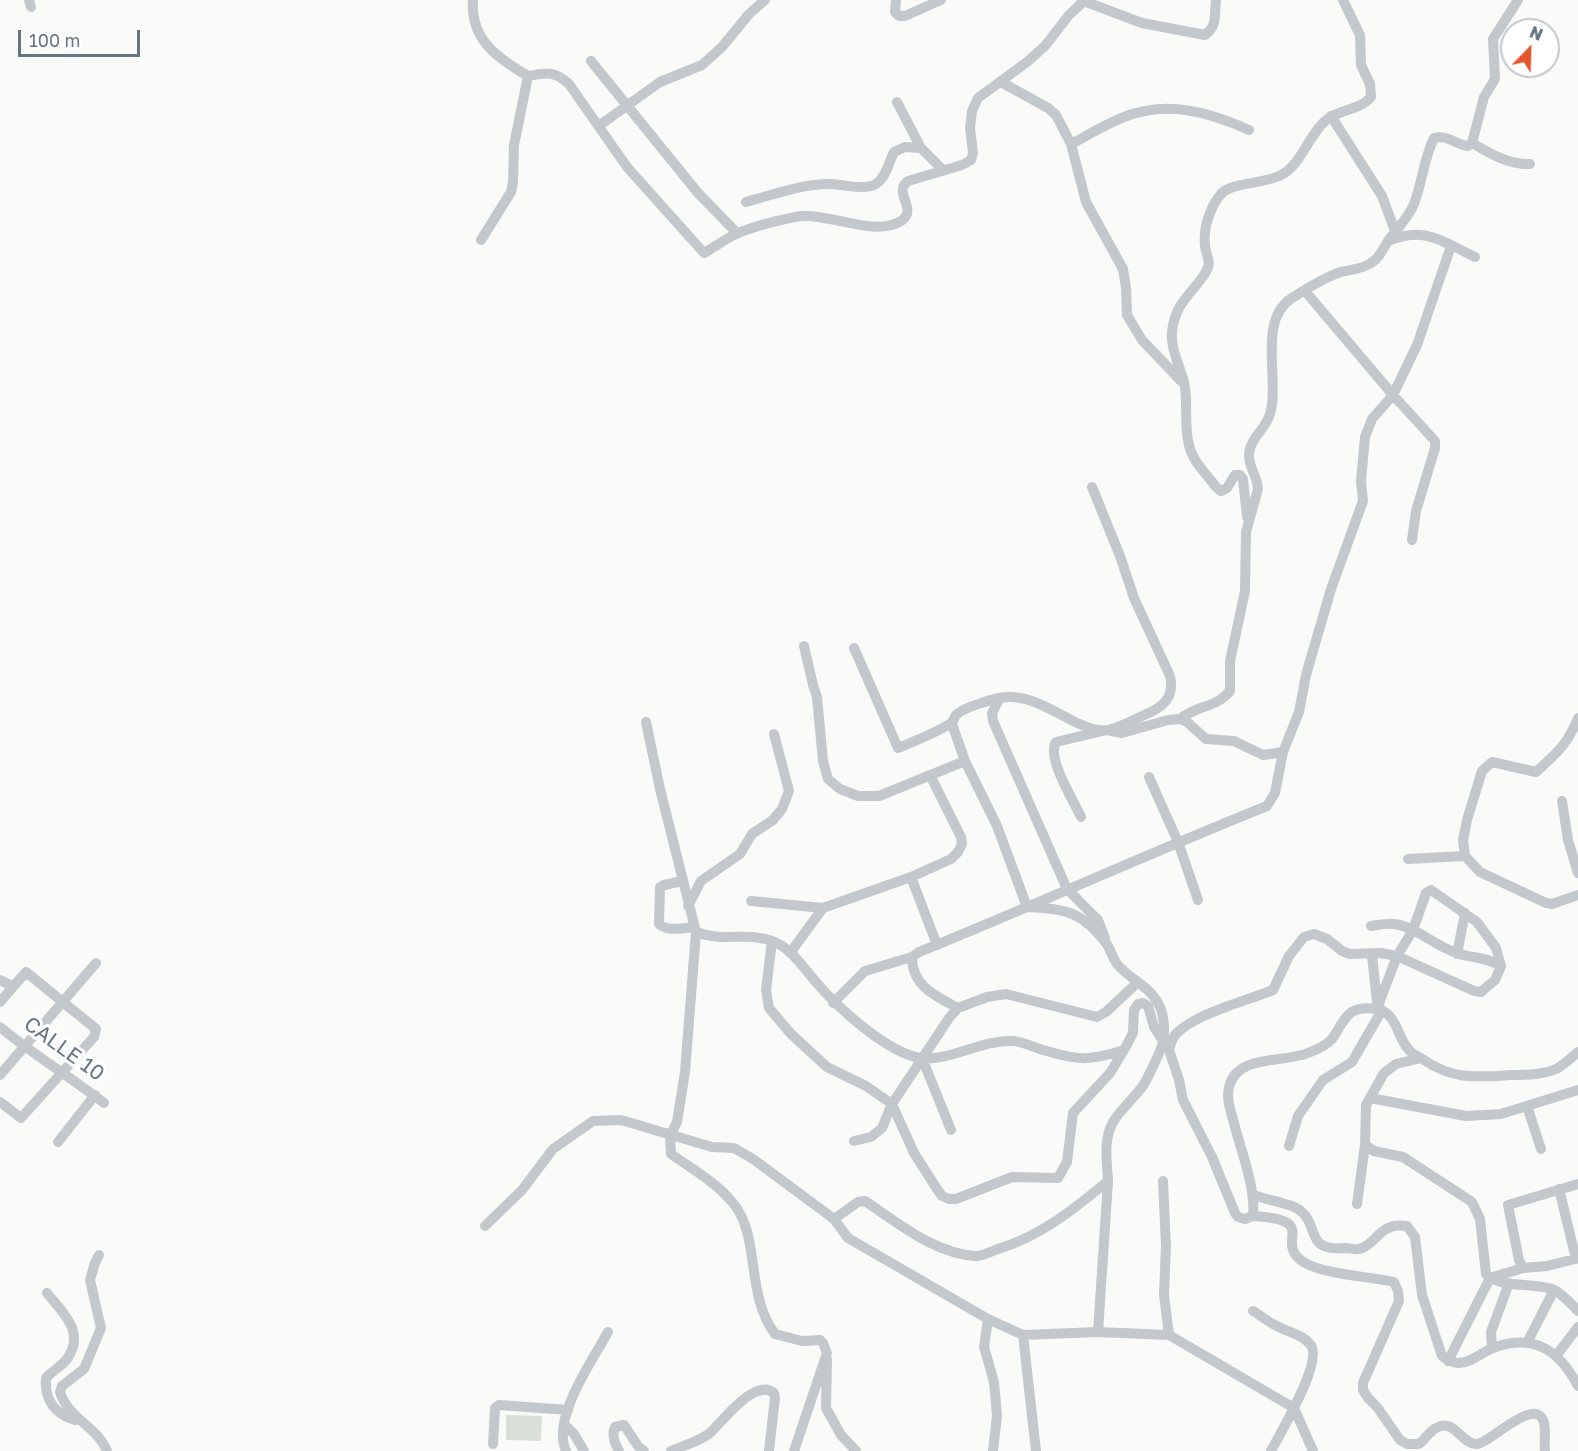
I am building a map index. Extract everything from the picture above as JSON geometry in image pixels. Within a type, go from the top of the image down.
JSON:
[{"type":"street","points":[[473,0],[472,13],[476,30],[489,49],[528,76],[551,72],[559,75],[569,84],[627,166],[704,253],[737,233],[800,216],[878,227],[891,225],[906,218],[908,207],[903,185],[908,181],[962,165],[971,160],[973,153],[970,128],[974,104],[984,92],[1001,82],[1045,46],[1069,15],[1084,1],[1142,23],[1205,35],[1212,30],[1215,22],[1216,0]]},
{"type":"street","points":[[600,125],[660,82],[702,65],[722,47],[765,0]]},
{"type":"street","points":[[896,0],[895,12],[899,16],[905,16],[941,0]]},
{"type":"street","points":[[1180,719],[1200,707],[1223,700],[1230,691],[1230,661],[1245,591],[1247,514],[1243,479],[1240,475],[1235,475],[1227,488],[1221,491],[1216,488],[1192,455],[1186,425],[1185,385],[1173,351],[1172,336],[1178,310],[1187,294],[1208,268],[1209,260],[1204,237],[1210,212],[1221,194],[1228,189],[1281,176],[1296,163],[1322,123],[1331,116],[1366,102],[1371,97],[1372,91],[1361,65],[1360,35],[1343,0]]},
{"type":"street","points":[[1246,532],[1258,489],[1249,454],[1252,443],[1267,423],[1271,412],[1274,376],[1272,344],[1275,316],[1282,306],[1305,291],[1341,272],[1357,270],[1375,260],[1413,207],[1434,138],[1449,139],[1462,146],[1472,143],[1484,97],[1495,79],[1493,39],[1518,0]]},
{"type":"street","points":[[591,61],[698,193],[737,233]]},
{"type":"street","points":[[481,240],[511,192],[514,145],[528,76]]},
{"type":"street","points":[[1001,82],[1056,115],[1071,144],[1086,202],[1123,269],[1127,315],[1142,340],[1185,385]]},
{"type":"street","points":[[897,102],[921,148],[943,170]]},
{"type":"street","points":[[1071,144],[1125,117],[1157,108],[1183,109],[1221,118],[1248,130]]},
{"type":"street","points":[[1331,116],[1382,196],[1395,231]]},
{"type":"street","points":[[1472,143],[1490,154],[1520,164],[1530,164]]},
{"type":"street","points":[[746,202],[797,188],[827,184],[870,186],[878,183],[884,175],[894,152],[905,147],[921,148]]},
{"type":"street","points":[[1388,242],[1412,234],[1425,234],[1475,257]]},
{"type":"street","points":[[833,1003],[865,971],[912,957],[1067,889],[1267,806],[1275,793],[1283,752],[1293,733],[1306,675],[1334,579],[1363,501],[1361,481],[1365,437],[1372,419],[1393,395],[1417,345],[1451,246]]},
{"type":"street","points":[[1305,291],[1435,441],[1435,448],[1416,511],[1412,540]]},
{"type":"street","points":[[1082,817],[1054,759],[1053,748],[1056,742],[1107,730],[1138,718],[1164,705],[1172,686],[1160,651],[1134,598],[1092,487]]},
{"type":"street","points":[[804,646],[817,697],[820,740],[828,779],[840,789],[858,796],[879,796],[965,761]]},
{"type":"street","points":[[854,648],[898,748],[952,724],[957,714],[965,709],[1000,698],[1026,698],[1087,726],[1122,733],[1168,720],[1180,719],[1188,722],[1206,739],[1234,741],[1263,755],[1283,752]]},
{"type":"street","points":[[1000,698],[992,713],[993,721],[1067,889],[1098,920],[1112,957],[1120,968],[1150,992],[1159,1004],[1164,1023],[1166,1046]]},
{"type":"street","points":[[1578,718],[1571,736],[1558,752],[1536,772],[1492,762],[1482,771],[1463,840],[1465,856],[1480,872],[1546,903],[1552,904],[1578,896]]},
{"type":"street","points":[[646,722],[695,929],[685,1072],[677,1122],[670,1136],[671,1154],[734,1203],[748,1235],[758,1299],[769,1326],[775,1334],[802,1341],[820,1340],[823,1343],[827,1353],[826,1408],[841,1435],[856,1451]]},
{"type":"street","points":[[952,724],[965,761],[997,826],[1027,907]]},
{"type":"street","points":[[688,906],[701,881],[740,854],[752,834],[773,820],[782,809],[789,791],[774,734]]},
{"type":"street","points":[[751,901],[823,908],[911,877],[951,859],[962,844],[962,837],[930,774]]},
{"type":"street","points":[[1149,777],[1178,842],[1198,900]]},
{"type":"street","points":[[1562,801],[1568,840],[1578,873]]},
{"type":"street","points":[[1408,860],[1465,856]]},
{"type":"street","points":[[911,877],[937,945]]},
{"type":"street","points":[[682,880],[660,887],[659,924],[664,928],[695,929],[705,935],[729,938],[754,937],[772,940],[790,953],[833,1003],[866,1030],[905,1053],[922,1058],[949,1054],[999,1041],[1017,1041],[1066,1057],[1083,1060],[1100,1058],[1124,1050]]},
{"type":"street","points":[[1098,1332],[1108,1181],[1106,1148],[1113,1123],[1144,1084],[1166,1046],[1176,1033],[1188,1026],[1228,1007],[1273,990],[1289,956],[1304,937],[1314,934],[1327,939],[1342,951],[1350,954],[1381,953],[1397,956],[1474,991],[1481,992],[1495,980],[1501,966],[1496,948],[1477,922],[1431,890],[1426,893],[1413,930],[1397,956],[1380,1009],[1352,1062],[1323,1080],[1298,1116],[1289,1146]]},
{"type":"street","points":[[1027,907],[1062,909],[1077,916],[1109,946]]},
{"type":"street","points":[[790,953],[823,908]]},
{"type":"street","points":[[1457,954],[1465,914]]},
{"type":"street","points":[[1371,926],[1392,923],[1413,930],[1457,954],[1489,959],[1501,966]]},
{"type":"street","points":[[772,940],[766,990],[769,1008],[791,1034],[827,1067],[866,1086],[892,1104],[914,1153],[942,1196],[949,1199],[956,1199],[1012,1177],[1058,1178],[1067,1162],[1073,1113],[1110,1073],[1124,1050],[1133,1033],[1134,1010],[1138,1004],[1143,1003],[1148,1006],[1154,1027],[1166,1046],[1179,1080],[1183,1100],[1212,1157],[1238,1217],[1245,1220],[1253,1216],[1288,1221],[1292,1226],[1295,1252],[1302,1261],[1350,1275],[1394,1282],[1399,1301],[1363,1383],[1363,1390],[1400,1440],[1407,1444],[1419,1444],[1434,1429],[1448,1426],[1456,1429],[1471,1443],[1476,1444],[1484,1442],[1525,1415],[1534,1413],[1544,1421],[1545,1451]]},
{"type":"street","points":[[1372,955],[1380,1009]]},
{"type":"street","points":[[912,957],[912,969],[925,989],[958,1008]]},
{"type":"street","points":[[0,1075],[96,963]]},
{"type":"street","points":[[0,1002],[26,972],[96,1029],[94,1037],[21,1118],[0,1102]]},
{"type":"street","points":[[0,980],[12,986]]},
{"type":"street","points":[[854,1141],[877,1134],[882,1128],[892,1104],[958,1008],[987,997],[1006,994],[1097,1017],[1106,1012],[1138,982]]},
{"type":"street","points":[[1253,1216],[1254,1195],[1229,1105],[1230,1085],[1240,1071],[1258,1062],[1295,1057],[1322,1047],[1331,1040],[1344,1017],[1351,1012],[1369,1008],[1380,1009],[1392,1018],[1408,1049],[1439,1069],[1468,1077],[1538,1074],[1555,1069],[1578,1052]]},
{"type":"street","name":"CALLE 10","points":[[0,1027],[24,1047],[63,1071],[105,1103]]},
{"type":"street","points":[[922,1058],[951,1130]]},
{"type":"street","points":[[1357,1204],[1365,1145],[1366,1105],[1384,1073],[1396,1064],[1421,1058]]},
{"type":"street","points":[[1370,1098],[1466,1116],[1501,1114],[1578,1090]]},
{"type":"street","points":[[58,1142],[95,1095]]},
{"type":"street","points":[[1527,1106],[1541,1149]]},
{"type":"street","points":[[485,1226],[522,1191],[553,1149],[593,1121],[621,1120],[712,1147],[734,1148],[753,1159],[834,1219],[848,1238],[988,1318],[1023,1335],[1098,1332],[1169,1335],[1294,1408],[1313,1451]]},
{"type":"street","points":[[1365,1145],[1374,1151],[1403,1157],[1472,1202],[1480,1219],[1486,1274],[1490,1278],[1554,1290],[1578,1311]]},
{"type":"street","points":[[834,1219],[858,1202],[865,1202],[928,1241],[947,1250],[978,1256],[1009,1246],[1050,1225],[1067,1215],[1108,1181]]},
{"type":"street","points":[[1163,1181],[1166,1246],[1164,1295],[1169,1335]]},
{"type":"street","points":[[1523,1268],[1519,1260],[1508,1205],[1578,1184]]},
{"type":"street","points":[[1448,1360],[1490,1278],[1523,1268],[1547,1266],[1577,1259],[1559,1189]]},
{"type":"street","points":[[1254,1195],[1268,1201],[1296,1207],[1305,1215],[1316,1240],[1325,1247],[1336,1250],[1349,1248],[1358,1250],[1385,1229],[1397,1225],[1407,1226],[1415,1237],[1422,1295],[1442,1356],[1459,1363],[1474,1359],[1492,1348],[1528,1341],[1556,1356],[1571,1372],[1578,1386]]},
{"type":"street","points":[[99,1255],[90,1280],[101,1328],[84,1369],[62,1386],[60,1392],[72,1414],[102,1440],[107,1451]]},
{"type":"street","points":[[1492,1348],[1491,1332],[1509,1283]]},
{"type":"street","points":[[1528,1341],[1554,1290]]},
{"type":"street","points":[[47,1293],[71,1324],[75,1334],[71,1352],[66,1360],[46,1378],[47,1398],[55,1409],[68,1418],[81,1422]]},
{"type":"street","points":[[1253,1311],[1311,1344],[1315,1353],[1294,1408],[1270,1451]]},
{"type":"street","points":[[988,1318],[984,1347],[994,1382],[996,1416],[993,1451]]},
{"type":"street","points":[[1556,1356],[1578,1328]]},
{"type":"street","points":[[566,1451],[562,1435],[568,1410],[580,1382],[608,1332]]},
{"type":"street","points":[[1023,1335],[1036,1451]]},
{"type":"street","points":[[794,1451],[827,1353]]},
{"type":"street","points":[[671,1451],[709,1434],[734,1406],[766,1389],[774,1393],[775,1398],[769,1451]]},
{"type":"street","points":[[493,1444],[495,1408],[499,1405],[568,1410]]},
{"type":"street","points":[[564,1424],[574,1434],[584,1451]]},
{"type":"street","points":[[618,1451],[614,1443],[614,1430],[621,1425],[627,1427],[638,1446],[644,1451]]},
{"type":"shaded area","points":[[506,1415],[542,1416],[541,1441],[506,1440]]}]
